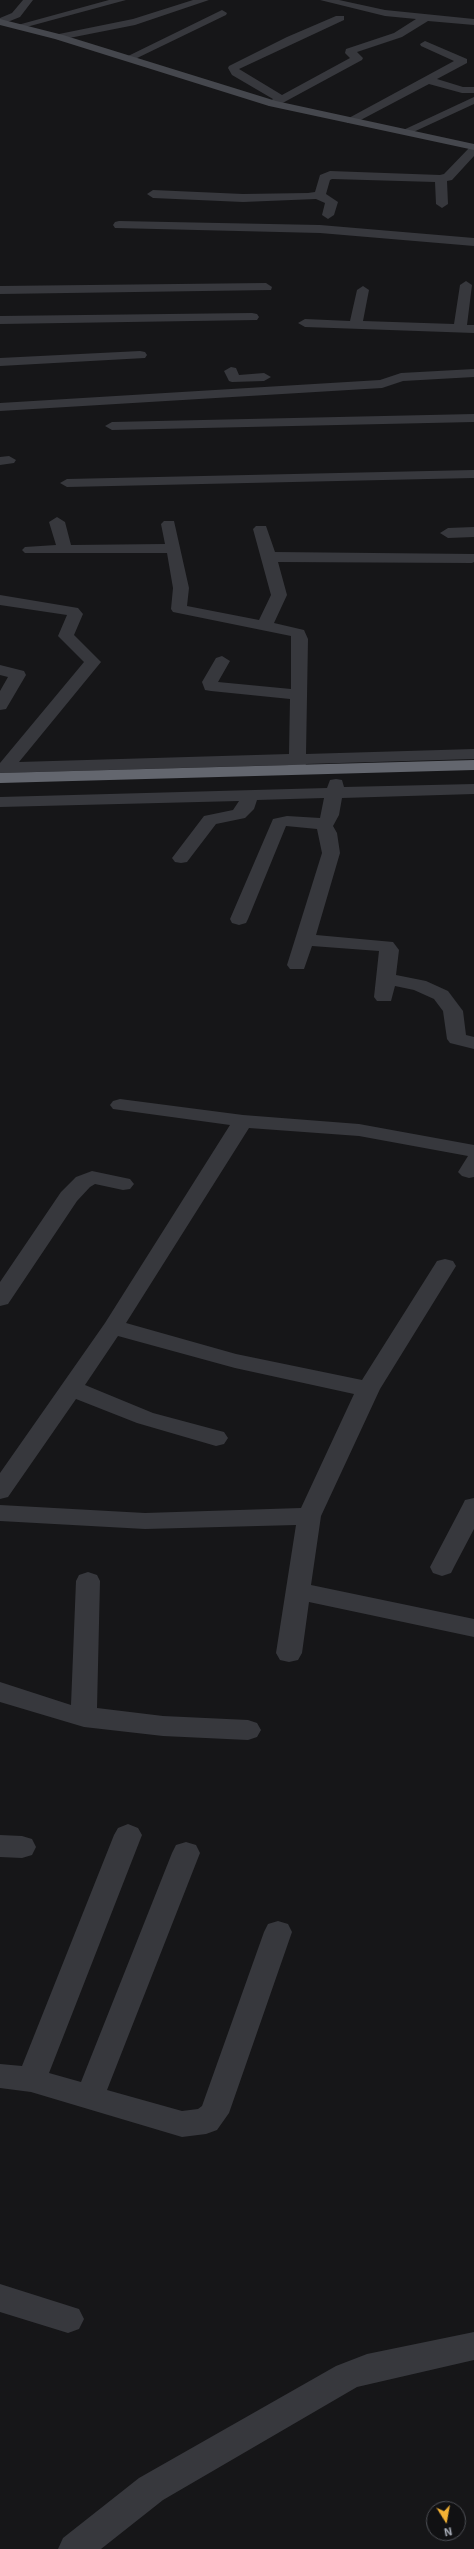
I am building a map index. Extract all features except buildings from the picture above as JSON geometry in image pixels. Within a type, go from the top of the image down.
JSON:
[{"type":"highway","points":[[2,771],[298,764],[474,765]]},
{"type":"highway","points":[[0,792],[335,788],[474,780]]},
{"type":"street","points":[[0,22],[16,15],[28,0]]},
{"type":"street","points":[[19,26],[121,0]]},
{"type":"street","points":[[59,37],[135,22],[204,0]]},
{"type":"street","points":[[325,0],[380,12],[425,18],[474,22]]},
{"type":"street","points":[[129,58],[222,13]]},
{"type":"street","points":[[277,102],[236,73],[233,68],[291,39],[340,18]]},
{"type":"street","points":[[277,102],[358,57],[349,52],[398,35],[425,18]]},
{"type":"street","points":[[0,22],[59,37],[277,102],[351,121],[474,148],[448,177],[440,179],[330,175],[324,178],[319,195]]},
{"type":"street","points":[[351,121],[463,60],[425,44]]},
{"type":"street","points":[[428,80],[462,90],[474,90]]},
{"type":"street","points":[[406,132],[474,100]]},
{"type":"street","points":[[440,179],[442,186],[442,204]]},
{"type":"street","points":[[153,194],[253,198],[319,195],[332,202],[328,215]]},
{"type":"street","points":[[118,224],[320,229],[474,242]]},
{"type":"street","points":[[460,329],[466,285]]},
{"type":"street","points":[[0,290],[266,287]]},
{"type":"street","points":[[356,325],[363,290]]},
{"type":"street","points":[[0,320],[252,317]]},
{"type":"street","points":[[305,324],[474,329]]},
{"type":"street","points":[[0,362],[140,355]]},
{"type":"street","points":[[231,371],[234,378],[237,379],[280,376]]},
{"type":"street","points":[[368,371],[400,377],[474,373]]},
{"type":"street","points":[[0,407],[382,384],[400,377]]},
{"type":"street","points":[[112,426],[474,418]]},
{"type":"street","points":[[67,483],[474,474]]},
{"type":"street","points":[[57,522],[65,549]]},
{"type":"street","points":[[170,524],[181,588],[179,609],[265,625],[298,633],[300,639],[298,764],[474,754]]},
{"type":"street","points":[[261,529],[279,595],[277,603],[265,625]]},
{"type":"street","points":[[448,533],[474,532]]},
{"type":"street","points":[[30,550],[174,548]]},
{"type":"street","points":[[268,557],[472,558]]},
{"type":"street","points":[[2,771],[93,662],[66,636],[75,614],[72,611],[4,605]]},
{"type":"street","points":[[222,661],[210,682],[211,686],[299,695]]},
{"type":"street","points":[[0,670],[14,672],[18,675],[0,705]]},
{"type":"street","points":[[239,919],[279,823],[287,821],[323,824],[328,821],[335,788]]},
{"type":"street","points":[[0,802],[250,795],[335,788],[474,789]]},
{"type":"street","points":[[182,858],[210,820],[239,814],[245,809],[250,795]]},
{"type":"street","points":[[296,965],[331,852],[328,833],[323,824]]},
{"type":"street","points":[[304,940],[386,946],[389,950],[385,988],[419,985],[441,995],[453,1011],[456,1039],[474,1043]]},
{"type":"street","points":[[120,1105],[243,1121],[359,1130],[474,1151]]},
{"type":"street","points":[[0,1491],[113,1327],[243,1121]]},
{"type":"street","points":[[0,1299],[69,1197],[83,1182],[92,1177],[123,1184]]},
{"type":"street","points":[[288,1653],[310,1516],[368,1389],[445,1266]]},
{"type":"street","points":[[113,1327],[235,1361],[368,1389]]},
{"type":"street","points":[[70,1388],[145,1418],[216,1438]]},
{"type":"street","points":[[442,1567],[474,1506]]},
{"type":"street","points":[[0,1513],[145,1521],[310,1516]]},
{"type":"street","points":[[84,1717],[88,1581]]},
{"type":"street","points":[[297,1591],[474,1628]]},
{"type":"street","points":[[0,1692],[60,1712],[84,1717],[163,1726],[248,1730]]},
{"type":"street","points":[[31,2080],[128,1835]]},
{"type":"street","points":[[89,2098],[186,1853]]},
{"type":"street","points":[[0,2076],[31,2080],[182,2124],[206,2121],[214,2114],[278,1932]]},
{"type":"street","points":[[0,2298],[68,2319]]},
{"type":"street","points":[[75,2549],[151,2489],[346,2376],[367,2369],[474,2346]]}]
